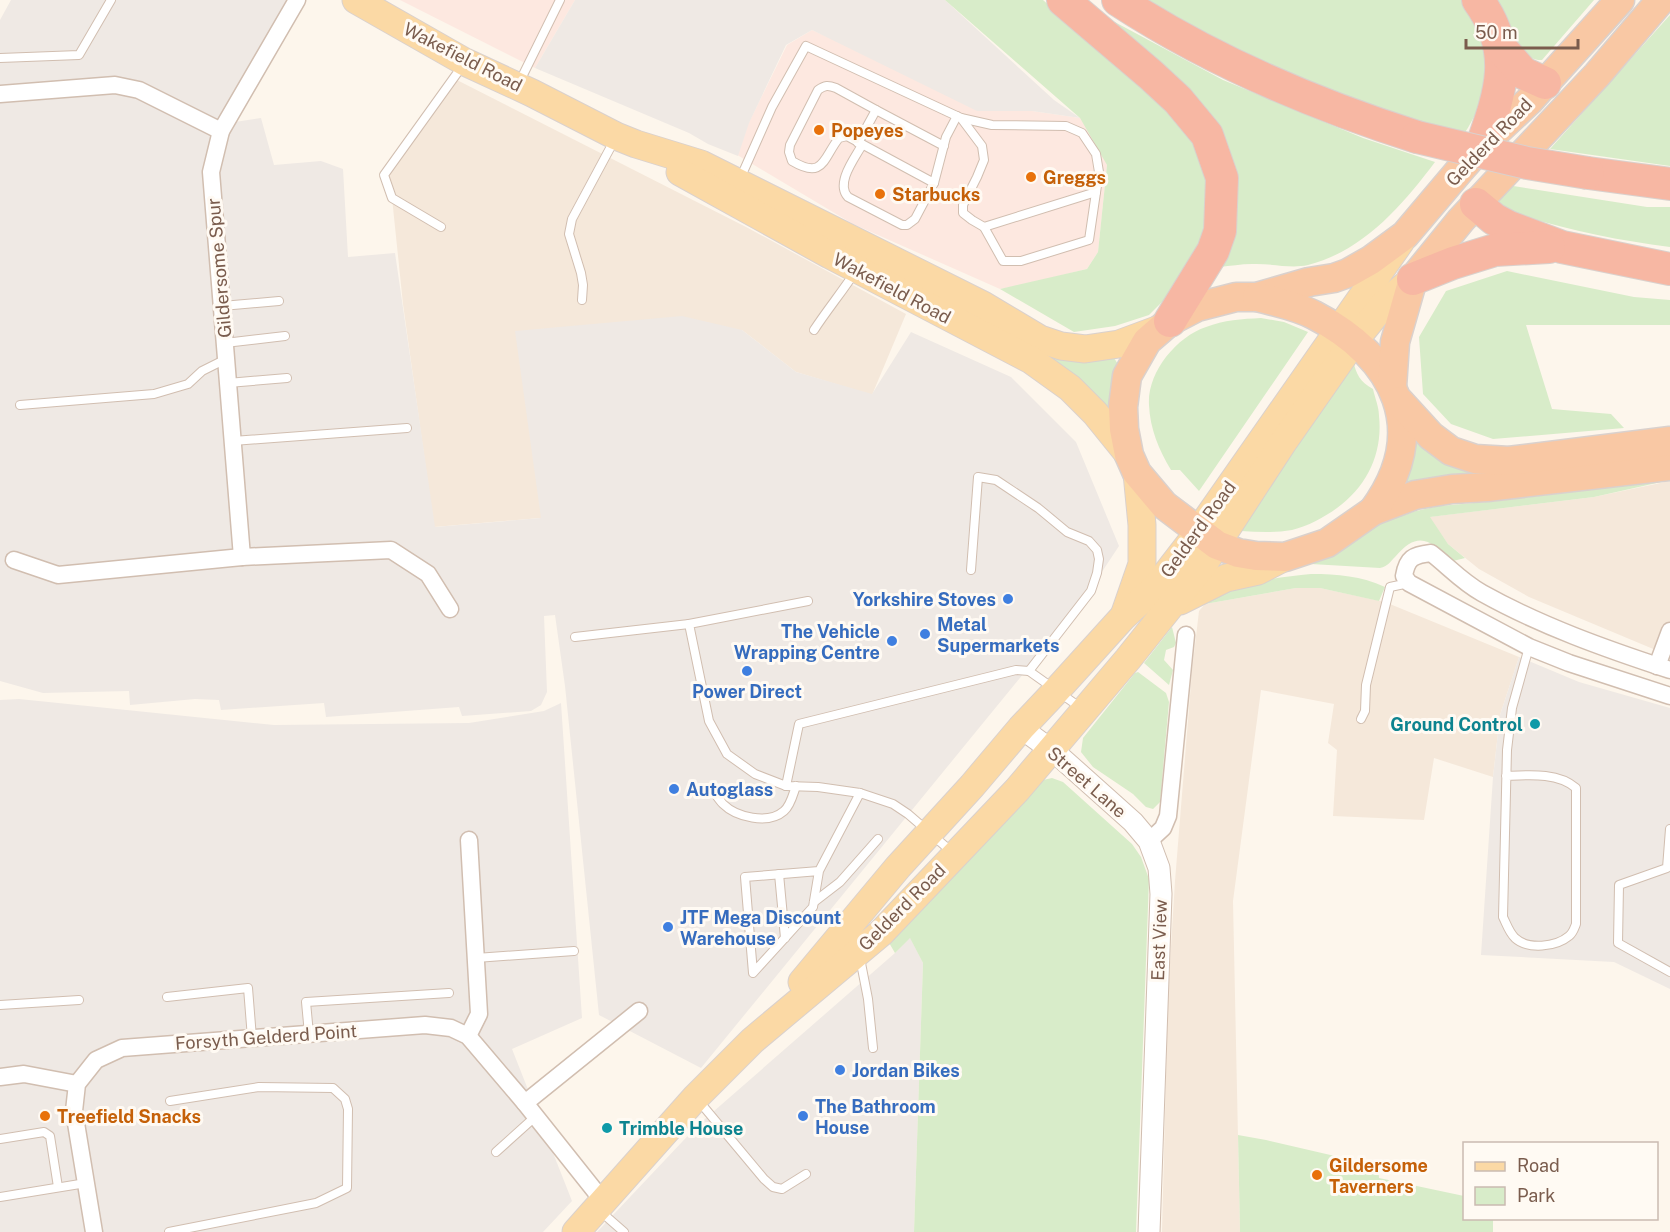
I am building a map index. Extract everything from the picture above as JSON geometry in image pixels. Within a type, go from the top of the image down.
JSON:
[{"type":"highway","points":[[1063,0],[1152,75],[1178,100],[1207,135],[1221,178],[1220,231],[1213,251],[1166,324]]},
{"type":"highway","points":[[1118,0],[1222,60],[1363,120],[1418,137],[1516,160],[1670,184]]},
{"type":"highway","points":[[1478,0],[1495,29],[1500,47],[1502,76],[1497,102],[1482,145]]},
{"type":"highway","name":"Gelderd Road","points":[[1405,235],[1482,145],[1545,83],[1620,0]]},
{"type":"highway","name":"Gelderd Road","points":[[1395,394],[1395,342],[1413,279],[1476,204],[1625,43],[1661,0]]},
{"type":"highway","points":[[1500,47],[1523,73],[1545,83],[1564,78],[1625,43]]},
{"type":"highway","points":[[1460,170],[1476,204],[1494,219],[1509,227],[1562,247],[1670,269]]},
{"type":"highway","points":[[1405,235],[1371,260],[1348,273],[1257,297],[1216,301],[1197,306],[1166,324],[1147,341],[1127,376],[1123,407],[1133,464],[1164,505],[1207,538],[1238,553],[1285,557],[1327,543],[1373,511],[1415,495],[1670,466]]},
{"type":"highway","points":[[1413,279],[1495,250],[1562,247]]},
{"type":"highway","points":[[1257,297],[1312,314],[1346,335],[1375,362],[1395,394],[1431,436],[1451,451],[1475,459],[1509,461],[1670,441]]},
{"type":"highway","points":[[1373,511],[1388,491],[1396,472],[1404,428],[1395,394]]},
{"type":"main road","name":"Wakefield Road","points":[[356,0],[465,62],[626,140],[686,176],[734,191],[983,305],[1040,339],[1061,346],[1085,349],[1119,344],[1166,324]]},
{"type":"main road","name":"Wakefield Road","points":[[734,191],[857,269],[1031,360],[1070,388],[1095,413],[1133,464]]},
{"type":"main road","name":"Gelderd Road","points":[[576,1232],[696,1097],[753,1040],[1021,728],[1123,616],[1207,538],[1346,335],[1405,235]]},
{"type":"main road","name":"Gelderd Road","points":[[1346,335],[1413,279]]},
{"type":"main road","points":[[1123,616],[1142,564],[1142,525],[1133,464]]},
{"type":"main road","name":"Gelderd Road","points":[[753,1040],[881,933],[1052,750],[1203,565],[1207,538]]},
{"type":"main road","points":[[1171,606],[1226,578],[1258,571],[1285,557]]},
{"type":"street","name":"Gildersome Spur","points":[[242,557],[211,172],[221,131],[297,0]]},
{"type":"street","points":[[0,94],[115,85],[140,90],[221,131]]},
{"type":"street","points":[[14,560],[58,575],[242,557],[392,550],[428,574],[450,609]]},
{"type":"street","points":[[1670,632],[1664,668],[1578,638],[1481,592],[1454,574],[1431,553],[1417,555],[1406,564],[1404,576],[1409,583],[1529,647],[1569,663],[1670,696]]},
{"type":"street","points":[[1529,647],[1538,620]]},
{"type":"street","points":[[1149,841],[1163,828],[1168,816],[1180,658],[1186,635]]},
{"type":"street","name":"Street Lane","points":[[1021,728],[1052,750],[1133,822],[1149,841]]},
{"type":"street","points":[[469,840],[479,1014],[468,1036],[530,1110],[601,1205]]},
{"type":"street","name":"East View","points":[[1149,841],[1159,868],[1161,894],[1149,1232]]},
{"type":"street","points":[[530,1110],[639,1011]]},
{"type":"street","name":"Forsyth Gelderd Point","points":[[77,1084],[96,1060],[122,1048],[425,1025],[451,1028],[468,1036]]},
{"type":"street","points":[[0,1077],[24,1074],[77,1084],[74,1111],[94,1232]]},
{"type":"lane","points":[[0,58],[79,55],[111,0]]},
{"type":"lane","points":[[518,86],[560,0]]},
{"type":"lane","points":[[734,191],[772,107],[806,46],[959,117],[992,125],[1066,126],[1082,133],[1096,154],[1100,172],[1089,240],[1021,261],[1003,261],[984,227],[963,213],[963,205],[984,160],[982,146],[959,117]]},
{"type":"lane","points":[[441,227],[392,198],[384,175],[465,62]]},
{"type":"lane","points":[[934,183],[847,136],[839,138],[824,164],[817,168],[810,169],[792,160],[789,153],[790,145],[818,90],[829,85],[944,146]]},
{"type":"lane","points":[[876,110],[843,181],[844,193],[902,225],[907,225],[915,219],[934,183],[944,146],[959,117]]},
{"type":"lane","points":[[582,300],[582,273],[569,234],[572,219],[626,140]]},
{"type":"lane","points":[[984,227],[1096,192]]},
{"type":"lane","points":[[814,330],[857,269]]},
{"type":"lane","points":[[222,306],[279,301]]},
{"type":"lane","points":[[20,405],[154,394],[176,389],[188,384],[226,351],[285,336]]},
{"type":"lane","points":[[228,383],[286,378]]},
{"type":"lane","points":[[233,441],[407,428]]},
{"type":"lane","points":[[971,570],[978,477],[996,480],[1038,508],[1067,532],[1089,541],[1097,550],[1099,559],[1097,573],[1091,591],[1029,671]]},
{"type":"lane","points":[[1360,719],[1365,711],[1366,684],[1390,587],[1409,583]]},
{"type":"lane","points":[[575,637],[689,624],[808,601]]},
{"type":"lane","points":[[689,624],[709,721],[728,754],[755,774],[791,786],[860,793],[892,804],[955,855]]},
{"type":"lane","points":[[1506,776],[1536,775],[1562,780],[1576,788],[1576,924],[1571,935],[1557,944],[1534,946],[1517,940],[1503,917],[1506,776],[1507,750],[1512,708],[1529,647]]},
{"type":"lane","points":[[714,793],[724,805],[752,818],[777,815],[785,810],[791,786],[799,724],[1016,670],[1029,671],[1084,710]]},
{"type":"lane","points":[[819,871],[745,877],[753,974],[813,906],[819,871],[860,793]]},
{"type":"lane","points":[[1670,829],[1667,868],[1619,885],[1618,943],[1670,972]]},
{"type":"lane","points":[[814,902],[840,882],[878,839]]},
{"type":"lane","points":[[779,874],[785,938]]},
{"type":"lane","points":[[476,958],[574,951]]},
{"type":"lane","points":[[858,951],[868,999],[873,1048]]},
{"type":"lane","points":[[166,997],[248,988],[252,1038]]},
{"type":"lane","points":[[309,1034],[306,1002],[449,993]]},
{"type":"lane","points":[[0,1005],[80,1000]]},
{"type":"lane","points":[[169,1232],[316,1203],[347,1188],[348,1109],[345,1099],[333,1088],[259,1087],[170,1101]]},
{"type":"lane","points":[[696,1097],[773,1187],[782,1189],[806,1174]]},
{"type":"lane","points":[[496,1152],[530,1110]]},
{"type":"lane","points":[[0,1139],[44,1131],[50,1136],[58,1187]]},
{"type":"lane","points":[[0,1197],[86,1183]]},
{"type":"lane","points":[[601,1205],[624,1232]]},
{"type":"shaded area","points":[[11,0],[294,0],[304,6],[235,122],[261,118],[274,165],[321,161],[343,169],[348,257],[395,253],[435,527],[541,518],[515,331],[682,316],[742,330],[796,372],[872,394],[911,332],[1011,377],[1076,442],[1119,546],[1082,602],[701,1068],[599,1015],[565,686],[555,615],[544,616],[547,692],[541,705],[531,711],[462,716],[459,707],[326,717],[324,703],[221,710],[219,700],[195,699],[130,705],[129,691],[43,693],[0,681],[0,20]]},
{"type":"shaded area","points":[[400,0],[575,0],[535,68]]},
{"type":"shaded area","points":[[575,0],[945,0],[1054,100],[1080,118],[1032,111],[977,111],[812,30],[786,45],[749,123],[738,156],[535,68]]},
{"type":"shaded area","points":[[812,30],[882,62],[1032,111],[1080,118],[1102,150],[1107,165],[1098,252],[1087,269],[1000,289],[853,224],[734,153],[787,45]]},
{"type":"shaded area","points":[[453,78],[748,228],[906,314],[872,395],[796,372],[742,330],[552,517],[434,527],[403,304],[392,198],[384,175]]},
{"type":"shaded area","points":[[1670,481],[1670,656],[1529,597],[1479,569],[1448,544],[1429,517],[1594,497]]},
{"type":"shaded area","points":[[1296,588],[1320,588],[1385,602],[1519,657],[1500,715],[1493,777],[1434,758],[1424,820],[1333,816],[1337,750],[1328,743],[1334,704],[1261,690],[1233,901],[1240,1232],[1162,1232],[1168,996],[1175,881],[1199,611],[1205,604]]},
{"type":"shaded area","points":[[1519,657],[1579,682],[1670,708],[1670,989],[1614,962],[1481,955],[1493,777],[1500,715]]},
{"type":"shaded area","points":[[19,699],[274,725],[469,723],[544,711],[561,703],[582,1018],[512,1049],[572,1201],[543,1232],[0,1232],[0,700]]},
{"type":"shaded area","points":[[910,937],[923,963],[914,1232],[597,1232],[698,1125],[895,953]]},
{"type":"green space","points":[[945,0],[1043,0],[1166,108],[1193,141],[1211,187],[1208,233],[1177,287],[1149,315],[1115,326],[1074,332],[1000,289],[1087,269],[1098,252],[1107,165],[1080,118]]},
{"type":"green space","points":[[1138,0],[1466,0],[1487,47],[1489,68],[1487,80],[1480,104],[1464,134],[1394,114],[1321,87],[1229,46]]},
{"type":"green space","points":[[1493,0],[1594,0],[1542,60],[1533,59],[1518,47]]},
{"type":"green space","points":[[1670,15],[1670,166],[1550,149]]},
{"type":"green space","points":[[1111,20],[1223,80],[1363,138],[1435,162],[1409,195],[1380,225],[1364,238],[1328,258],[1301,266],[1244,264],[1220,267],[1236,199],[1109,24]]},
{"type":"green space","points":[[1507,185],[1647,207],[1670,207],[1670,247],[1580,231],[1536,220],[1493,205]]},
{"type":"green space","points":[[1507,271],[1634,297],[1670,300],[1670,325],[1526,325],[1552,409],[1611,414],[1624,428],[1493,439],[1451,424],[1423,394],[1419,337],[1446,291]]},
{"type":"green space","points":[[959,302],[1114,358],[1123,372],[1118,424]]},
{"type":"green space","points":[[1261,318],[1284,322],[1308,332],[1199,491],[1180,470],[1171,470],[1159,447],[1153,431],[1149,405],[1153,381],[1158,369],[1174,348],[1195,332],[1226,321]]},
{"type":"green space","points":[[1353,360],[1359,377],[1373,389],[1379,413],[1378,443],[1371,468],[1365,479],[1357,490],[1337,508],[1310,524],[1286,531],[1241,531]]},
{"type":"green space","points":[[1408,427],[1505,469],[1394,488]]},
{"type":"green space","points":[[1670,480],[1594,497],[1430,517],[1448,544],[1465,558],[1453,561],[1431,544],[1418,541],[1403,548],[1389,564],[1380,568],[1311,564],[1339,552],[1381,523],[1416,511],[1439,506]]},
{"type":"green space","points":[[1311,574],[1349,576],[1385,587],[1379,601],[1320,588],[1296,588],[1205,604],[1216,596],[1242,585]]},
{"type":"green space","points":[[1172,627],[1176,643],[1174,647],[1166,650],[1164,660],[1173,670],[1169,685],[1144,663]]},
{"type":"green space","points":[[1138,672],[1166,693],[1169,702],[1160,802],[1153,809],[1146,807],[1133,794],[1093,767],[1081,752],[1083,738]]},
{"type":"green space","points":[[1052,778],[1063,782],[1132,844],[1141,857],[1149,879],[1136,1232],[914,1232],[923,963],[910,938],[895,953],[888,941],[1043,780]]},
{"type":"green space","points":[[1238,1135],[1378,1166],[1379,1178],[1463,1196],[1463,1220],[1493,1220],[1493,1232],[1240,1232]]},
{"type":"place","name":"Popeyes","points":[[819,130]]},
{"type":"place","name":"Greggs","points":[[1031,177]]},
{"type":"place","name":"Starbucks","points":[[880,194]]},
{"type":"place","name":"Yorkshire Stoves","points":[[1008,599]]},
{"type":"place","name":"Metal Supermarkets","points":[[925,634]]},
{"type":"place","name":"The Vehicle Wrapping Centre","points":[[892,641]]},
{"type":"place","name":"Power Direct","points":[[747,671]]},
{"type":"place","name":"Ground Control","points":[[1535,724]]},
{"type":"place","name":"Autoglass","points":[[674,789]]},
{"type":"place","name":"JTF Mega Discount Warehouse","points":[[668,927]]},
{"type":"place","name":"Jordan Bikes","points":[[840,1070]]},
{"type":"place","name":"Treefield Snacks","points":[[45,1116]]},
{"type":"place","name":"The Bathroom House","points":[[803,1116]]},
{"type":"place","name":"Trimble House","points":[[607,1128]]},
{"type":"place","name":"Gildersome Taverners","points":[[1317,1175]]}]
